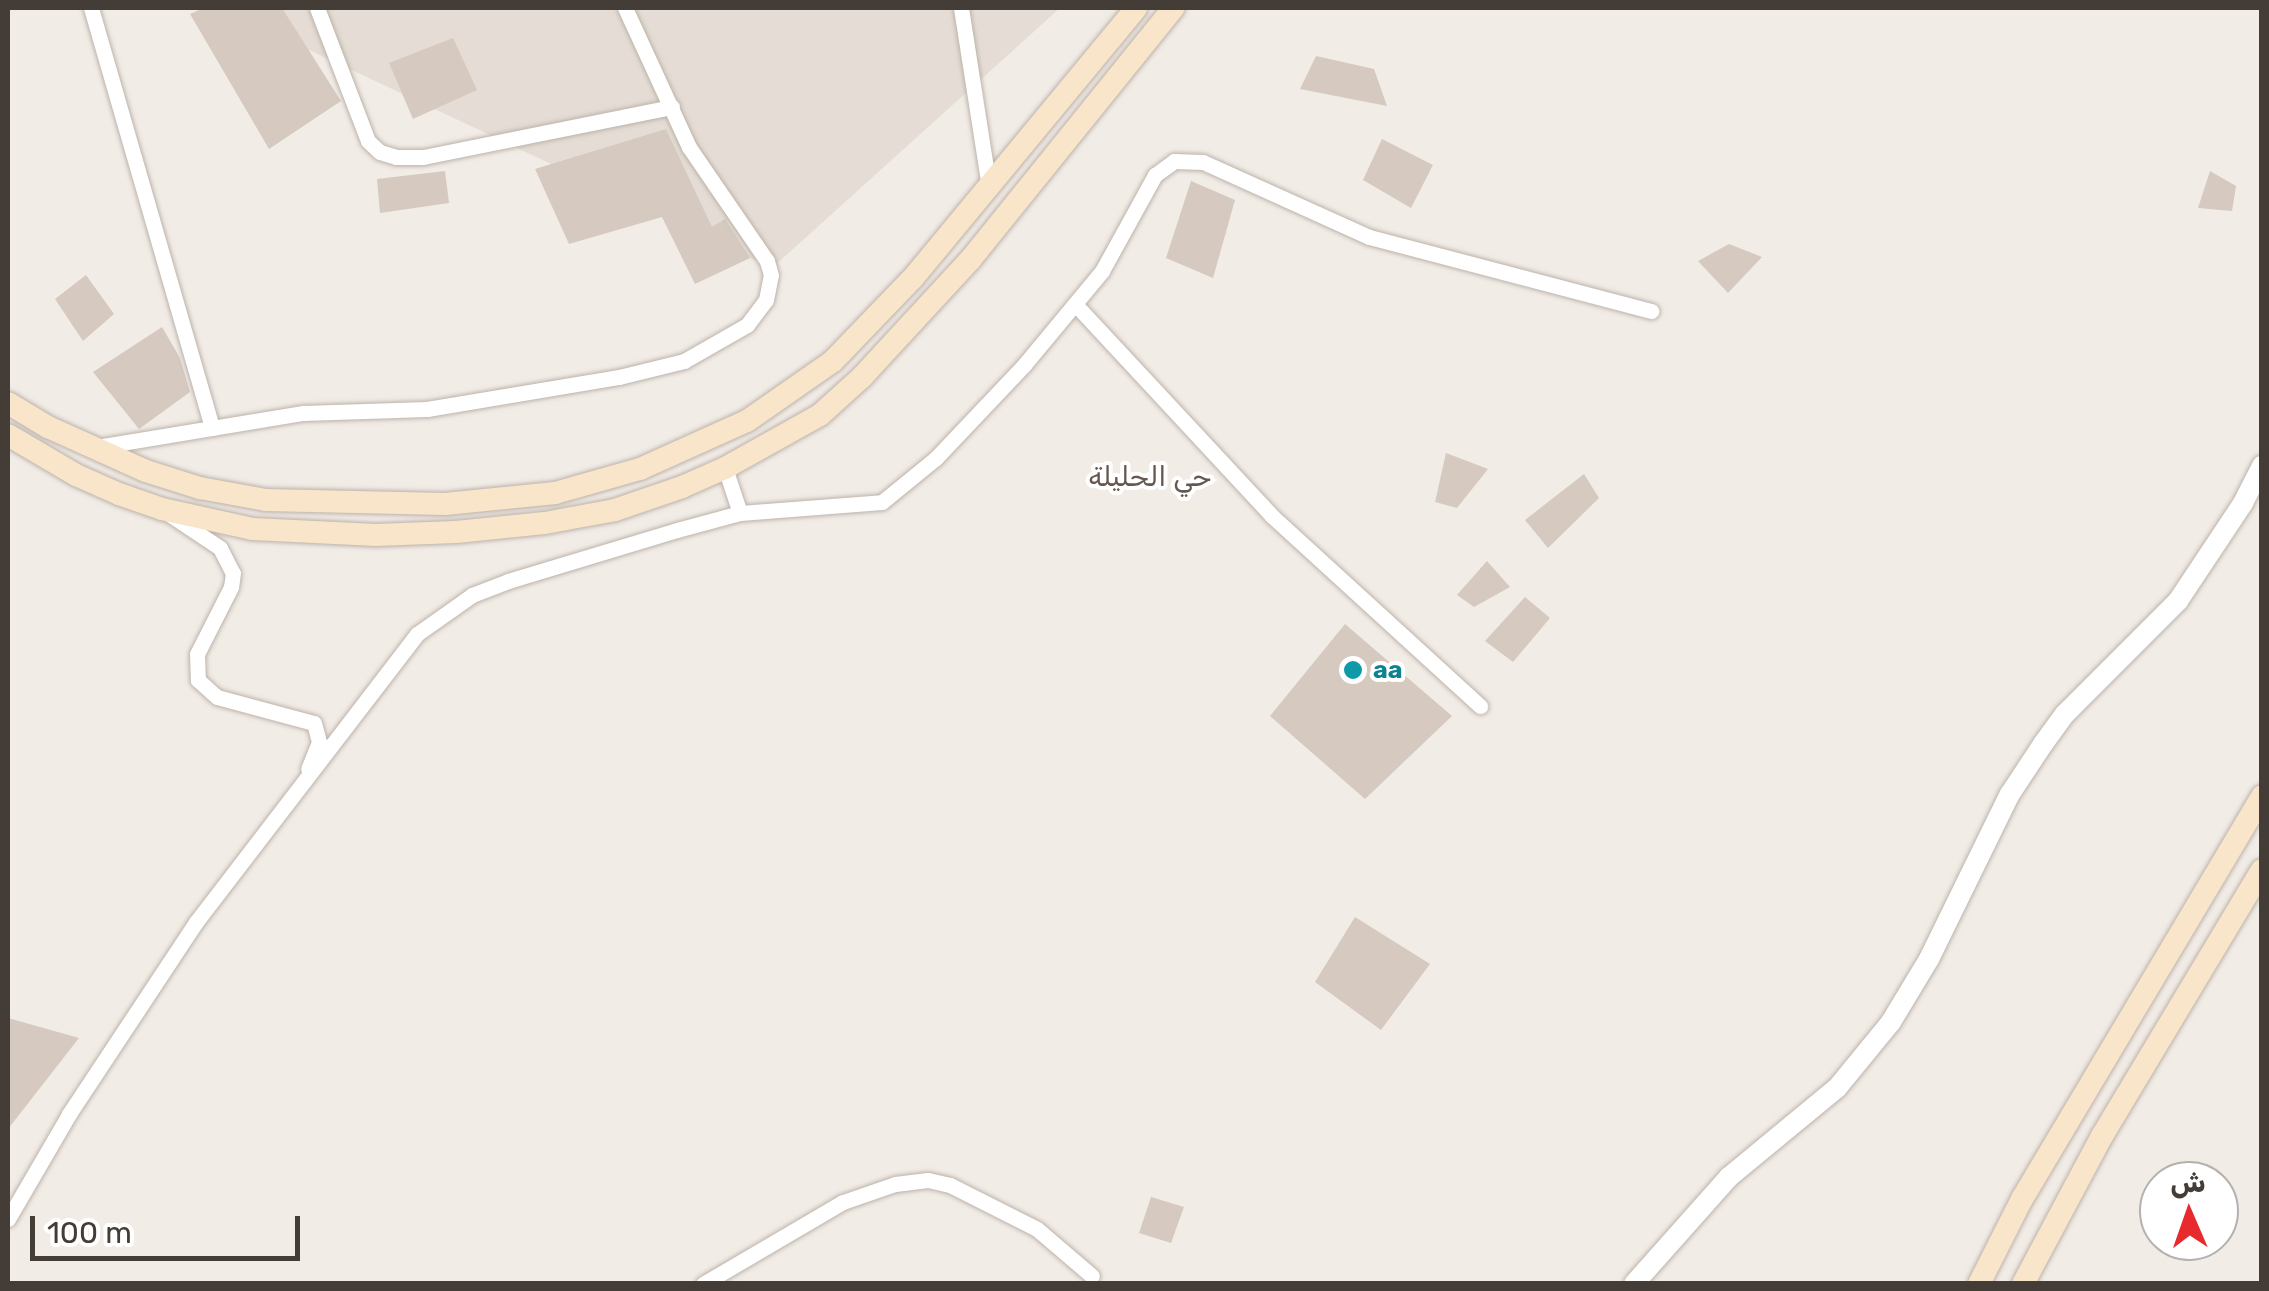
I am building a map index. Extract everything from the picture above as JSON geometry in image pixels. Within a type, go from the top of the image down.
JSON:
[{"type":"main road","points":[[8,404],[94,448],[200,488],[310,503],[445,504],[537,495],[640,469],[747,421],[833,362],[913,278],[1136,8]]},
{"type":"main road","points":[[8,435],[76,476],[162,510],[254,529],[376,535],[456,532],[545,524],[615,510],[725,468],[820,415],[923,316],[1173,8]]},
{"type":"main road","points":[[1979,1284],[2069,1120],[2262,796]]},
{"type":"main road","points":[[2023,1284],[2102,1136],[2262,870]]},
{"type":"main road","points":[[2069,1120],[2102,1136]]},
{"type":"street","points":[[317,8],[368,141],[380,152],[396,158],[424,157],[672,107]]},
{"type":"street","points":[[94,448],[303,413],[426,409],[488,400],[684,361],[727,339],[759,312],[770,274],[750,232],[689,146],[625,8]]},
{"type":"street","points":[[960,8],[989,187]]},
{"type":"street","points":[[95,9],[212,428]]},
{"type":"street","points":[[8,1218],[132,1015],[196,922],[417,634],[442,614],[508,581],[740,513],[882,502],[936,458],[995,398],[1114,252],[1156,175],[1182,159],[1202,162],[1369,238],[1652,311]]},
{"type":"street","points":[[1074,304],[1272,516],[1480,706]]},
{"type":"street","points":[[1634,1284],[1729,1177],[1837,1088],[1891,1022],[1929,958],[2010,794],[2043,744],[2065,714],[2178,601],[2244,503],[2262,466]]},
{"type":"street","points":[[725,468],[740,513]]},
{"type":"street","points":[[162,510],[220,548],[233,573],[231,587],[196,654],[198,680],[217,697],[304,719],[320,732],[298,792]]},
{"type":"street","points":[[703,1284],[843,1202],[894,1184],[928,1180],[950,1185],[1038,1228],[1092,1276]]},
{"type":"shaded area","points":[[220,8],[1060,8],[772,268]]},
{"type":"building","points":[[204,8],[282,8],[341,101],[269,149],[190,14]]},
{"type":"building","points":[[453,38],[477,90],[413,119],[389,63]]},
{"type":"building","points":[[1316,56],[1374,69],[1387,106],[1300,89]]},
{"type":"building","points":[[666,129],[712,227],[725,219],[750,258],[695,284],[662,217],[569,244],[535,169]]},
{"type":"building","points":[[1382,139],[1433,165],[1411,208],[1363,180]]},
{"type":"building","points":[[445,171],[449,203],[380,213],[377,179]]},
{"type":"building","points":[[2210,171],[2236,186],[2232,211],[2198,208]]},
{"type":"building","points":[[1191,181],[1235,200],[1213,278],[1166,258]]},
{"type":"building","points":[[1729,244],[1762,257],[1728,293],[1698,261]]},
{"type":"building","points":[[86,275],[114,314],[83,341],[55,299]]},
{"type":"building","points":[[162,327],[180,358],[190,392],[139,429],[93,372]]},
{"type":"building","points":[[1446,453],[1488,469],[1457,508],[1435,502]]},
{"type":"building","points":[[1584,474],[1599,498],[1548,548],[1525,520]]},
{"type":"building","points":[[1487,561],[1510,587],[1474,607],[1457,595]]},
{"type":"building","points":[[1525,597],[1550,618],[1513,662],[1485,641]]},
{"type":"building","name":"aa","points":[[1345,624],[1452,716],[1365,799],[1270,716]]},
{"type":"building","points":[[1355,917],[1430,964],[1381,1030],[1315,982]]},
{"type":"building","points":[[8,1018],[79,1038],[8,1129]]},
{"type":"building","points":[[1151,1197],[1184,1207],[1171,1243],[1139,1233]]},
{"type":"place","name":"aa","points":[[1353,670]]},
{"type":"district","name":"حي الحليلة","points":[[1150,477]]}]
